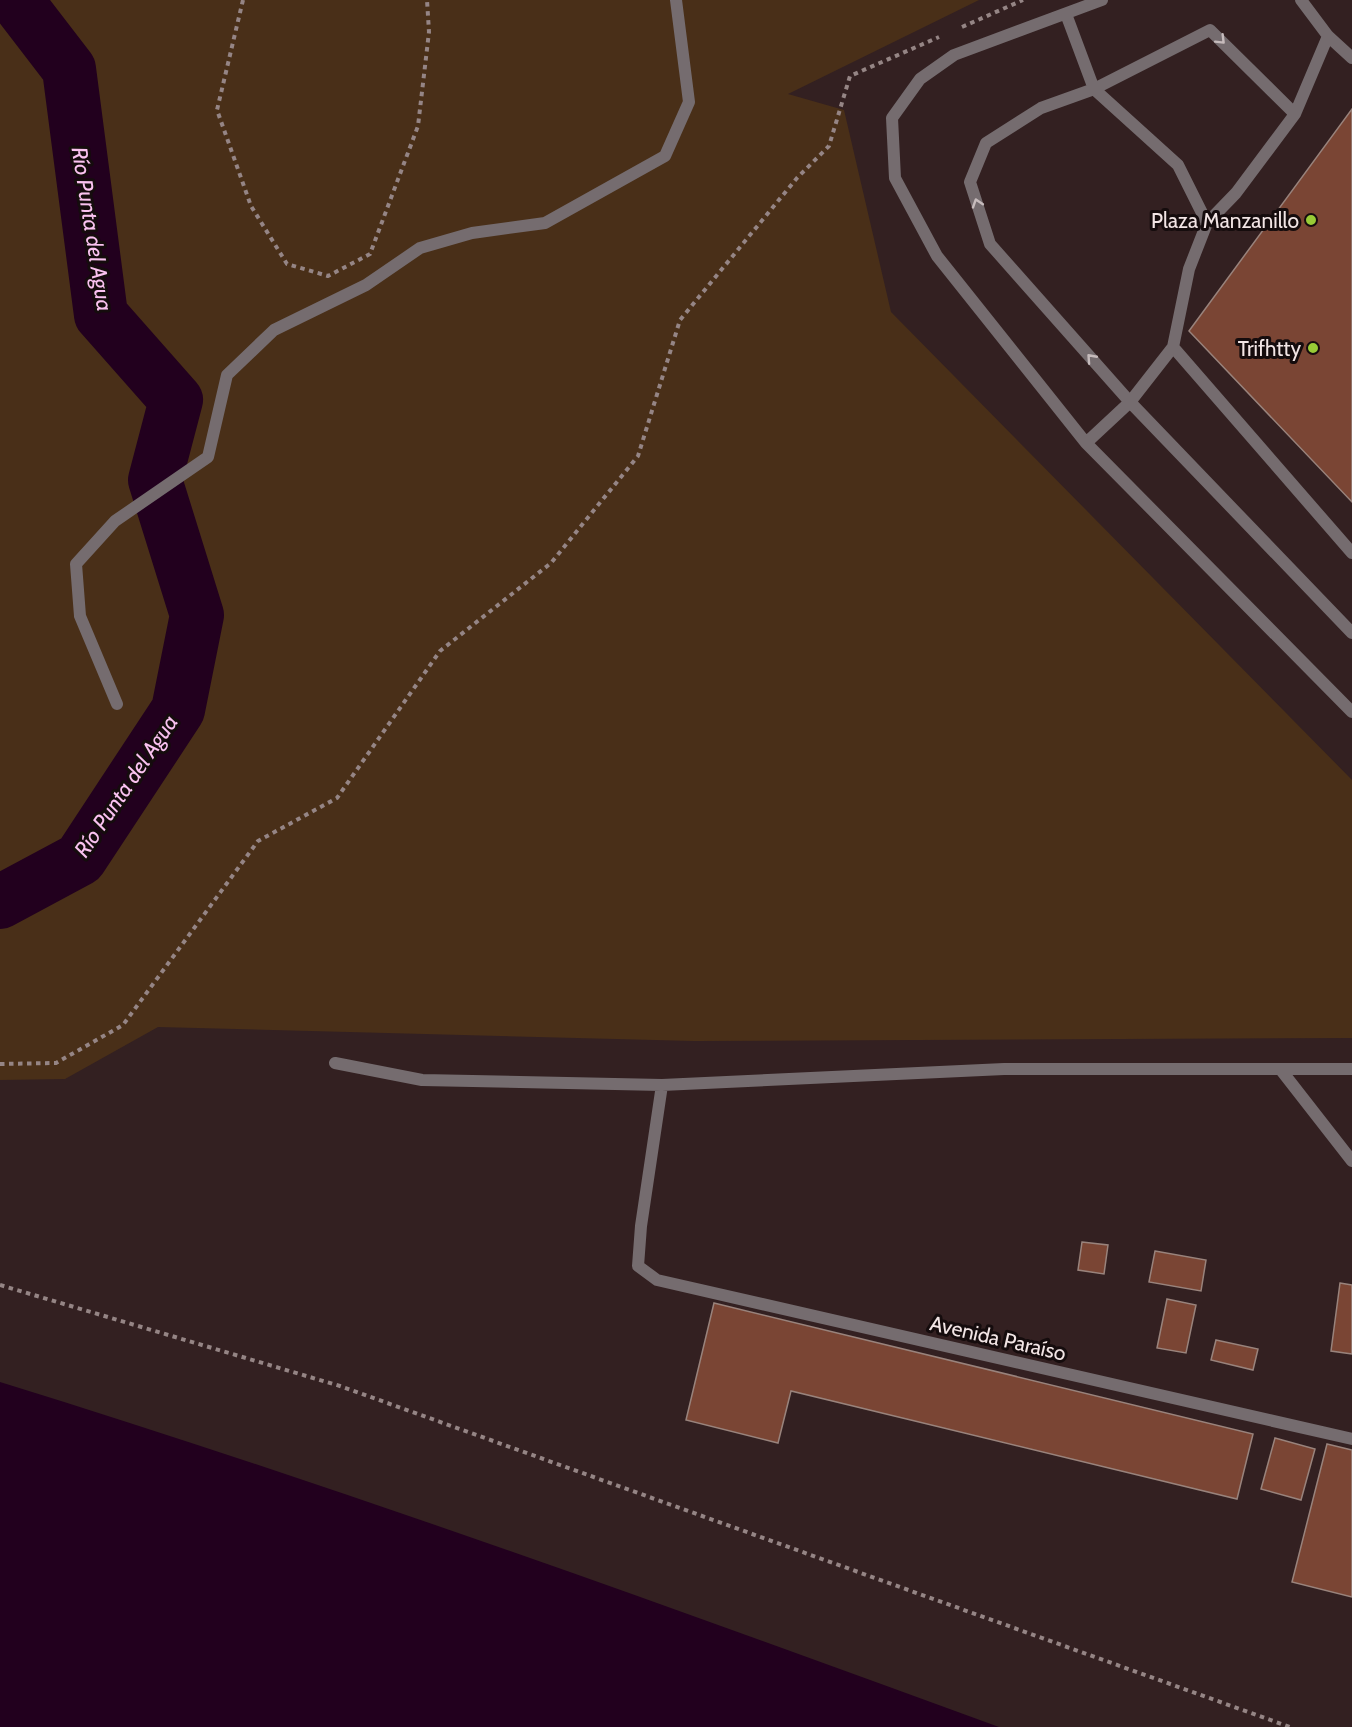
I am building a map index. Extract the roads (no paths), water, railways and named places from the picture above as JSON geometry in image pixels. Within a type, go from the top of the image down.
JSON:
[{"type":"street","points":[[117,704],[80,616],[76,564],[115,521],[208,457],[227,375],[274,330],[366,285],[420,248],[472,233],[545,223],[665,156],[689,102],[676,0]]},
{"type":"street","points":[[1102,0],[954,55],[920,79],[892,118],[895,178],[937,255],[1086,443],[1350,707]]},
{"type":"street","points":[[1301,0],[1328,36],[1352,58]]},
{"type":"street","points":[[1066,14],[1094,88],[1178,165],[1207,223]]},
{"type":"street","points":[[1295,114],[1210,30],[1094,88],[1041,108],[986,142],[970,182],[990,244],[1130,402],[1352,633]]},
{"type":"street","points":[[1086,443],[1130,402],[1173,347],[1189,269],[1207,223],[1236,193],[1295,114],[1328,36]]},
{"type":"street","points":[[1173,347],[1352,553]]},
{"type":"street","points":[[335,1063],[422,1080],[662,1085],[1004,1069],[1352,1069]]},
{"type":"street","points":[[1281,1070],[1352,1161]]},
{"type":"street","name":"Avenida Paraíso","points":[[662,1085],[641,1226],[638,1266],[657,1280],[1352,1439]]},
{"type":"waterway","name":"Río Punta del Agua","points":[[0,902],[80,859],[178,710],[197,615],[155,480],[176,400],[101,315],[69,69],[16,0]]},
{"type":"place","name":"Plaza Manzanillo","points":[[1311,220]]},
{"type":"place","name":"Trifhtty","points":[[1313,348]]}]
